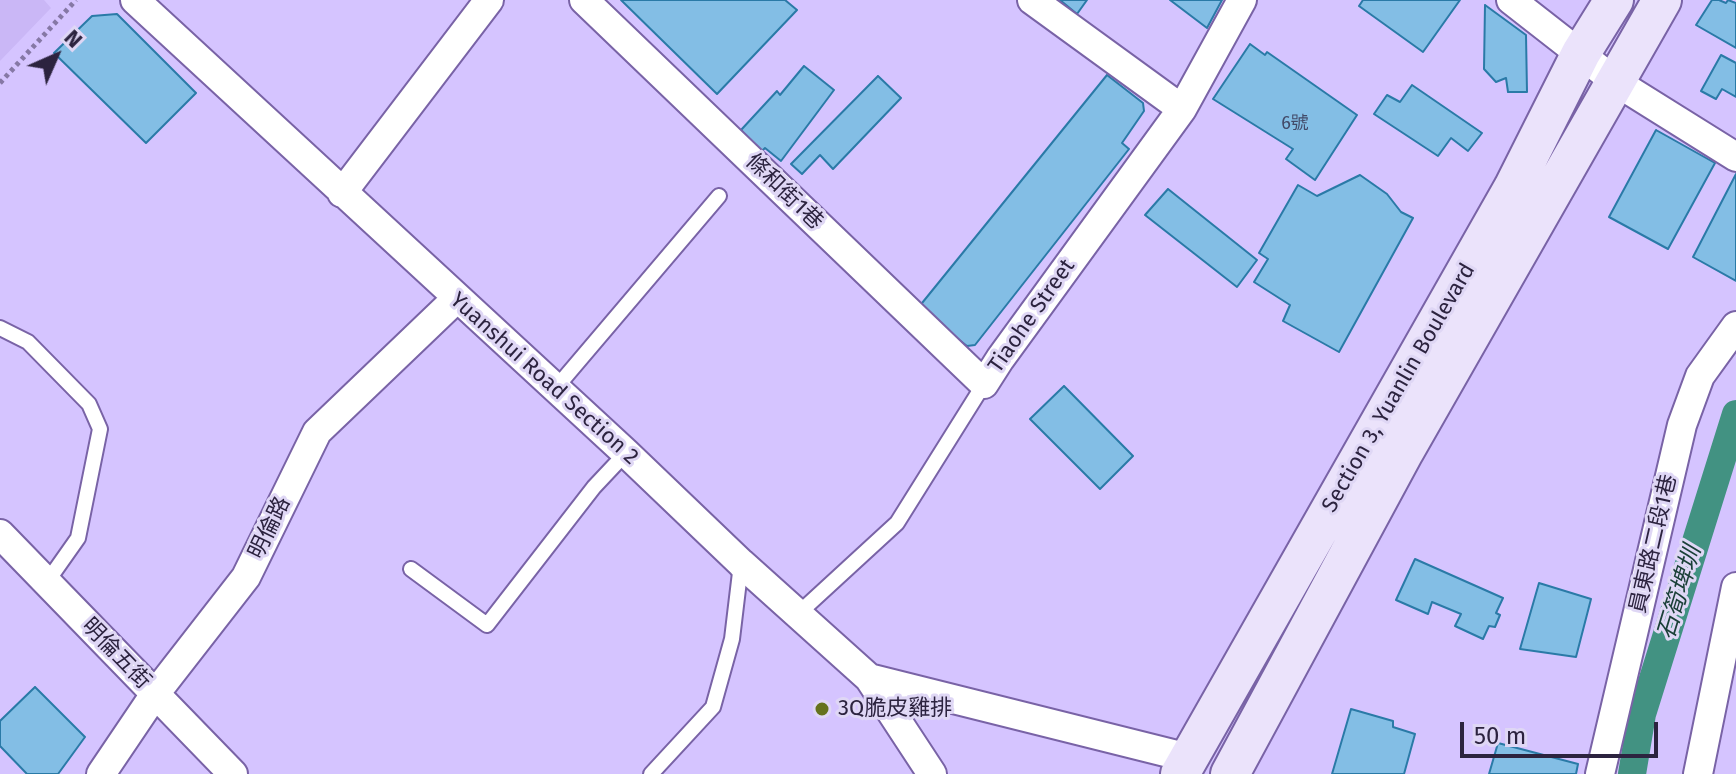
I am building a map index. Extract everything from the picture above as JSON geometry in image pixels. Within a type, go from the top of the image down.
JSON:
[{"type":"street","name":"Yuanshui Road Section 2","points":[[135,0],[869,678],[932,774]]},
{"type":"street","points":[[342,193],[489,0]]},
{"type":"street","name":"條和街1巷","points":[[584,0],[984,384]]},
{"type":"street","points":[[1032,0],[1182,109]]},
{"type":"street","name":"Tiaohe Street","points":[[984,384],[1182,109],[1242,0]]},
{"type":"street","points":[[1511,0],[1616,82],[1736,157]]},
{"type":"street","name":"Section 3, Yuanlin Boulevard","points":[[1184,766],[1513,188],[1581,53],[1614,0]]},
{"type":"street","name":"Section 3, Yuanlin Boulevard","points":[[1234,773],[1404,452],[1662,0]]},
{"type":"street","name":"明倫路","points":[[101,774],[155,694],[246,577],[317,432],[456,299]]},
{"type":"street","name":"員東路二段1巷","points":[[1600,774],[1682,425],[1700,376],[1736,326]]},
{"type":"street","name":"明倫五街","points":[[0,534],[233,774]]},
{"type":"street","points":[[1698,774],[1736,587]]},
{"type":"street","points":[[869,678],[1184,766]]},
{"type":"lane","points":[[555,389],[719,196]]},
{"type":"lane","points":[[0,328],[28,342],[89,404],[100,429],[78,538],[47,582]]},
{"type":"lane","name":"Tiaohe Street","points":[[799,613],[897,523],[984,384]]},
{"type":"lane","points":[[411,569],[487,625],[594,487],[626,453]]},
{"type":"lane","points":[[651,774],[713,707],[732,639],[741,563]]},
{"type":"path","points":[[0,83],[76,0]]},
{"type":"shaded area","points":[[0,0],[44,0],[51,8],[0,61]]},
{"type":"building","points":[[621,0],[785,0],[797,10],[717,94]]},
{"type":"building","points":[[1060,0],[1087,0],[1077,14]]},
{"type":"building","points":[[1170,0],[1222,0],[1207,28]]},
{"type":"building","points":[[1363,0],[1460,0],[1423,52],[1359,6]]},
{"type":"building","points":[[1712,0],[1736,3],[1736,48],[1696,25]]},
{"type":"building","points":[[1485,5],[1526,35],[1527,92],[1508,92],[1506,78],[1496,82],[1484,69]]},
{"type":"building","points":[[117,14],[196,93],[146,143],[54,53],[92,16]]},
{"type":"building","points":[[1250,44],[1265,55],[1267,52],[1357,115],[1315,180],[1286,159],[1293,149],[1213,99]]},
{"type":"building","points":[[1721,55],[1736,63],[1736,97],[1722,89],[1716,99],[1701,91]]},
{"type":"building","points":[[804,66],[834,90],[781,161],[765,148],[761,152],[741,130],[777,91],[780,95]]},
{"type":"building","points":[[1107,75],[1143,103],[1144,111],[1122,143],[1129,149],[975,345],[967,346],[918,308]]},
{"type":"building","points":[[878,76],[901,98],[833,169],[820,155],[802,174],[791,164]]},
{"type":"building","points":[[1412,85],[1482,133],[1468,151],[1451,138],[1438,156],[1374,114],[1387,95],[1400,102]]},
{"type":"building","points":[[1656,130],[1715,163],[1668,249],[1609,217]]},
{"type":"building","points":[[1736,174],[1736,281],[1693,257]]},
{"type":"building","points":[[1360,175],[1387,194],[1401,212],[1413,218],[1339,352],[1283,321],[1290,305],[1254,282],[1268,259],[1259,253],[1298,185],[1317,196]]},
{"type":"building","points":[[1168,189],[1257,260],[1237,287],[1145,215]]},
{"type":"building","points":[[1064,386],[1133,456],[1100,489],[1030,419]]},
{"type":"building","points":[[1415,559],[1503,598],[1496,613],[1500,615],[1495,627],[1489,626],[1483,639],[1455,626],[1461,614],[1432,602],[1428,614],[1396,600]]},
{"type":"building","points":[[1539,583],[1591,599],[1576,657],[1520,649]]},
{"type":"building","points":[[35,687],[85,737],[58,774],[27,774],[0,746],[0,721]]},
{"type":"building","points":[[1351,709],[1393,721],[1393,727],[1415,734],[1404,774],[1332,774]]},
{"type":"building","points":[[1498,743],[1578,764],[1576,774],[1489,774]]},
{"type":"waterway","name":"石筍埤圳","points":[[1632,774],[1642,714],[1736,414]]},
{"type":"place","name":"3Q脆皮雞排","points":[[822,709]]}]
